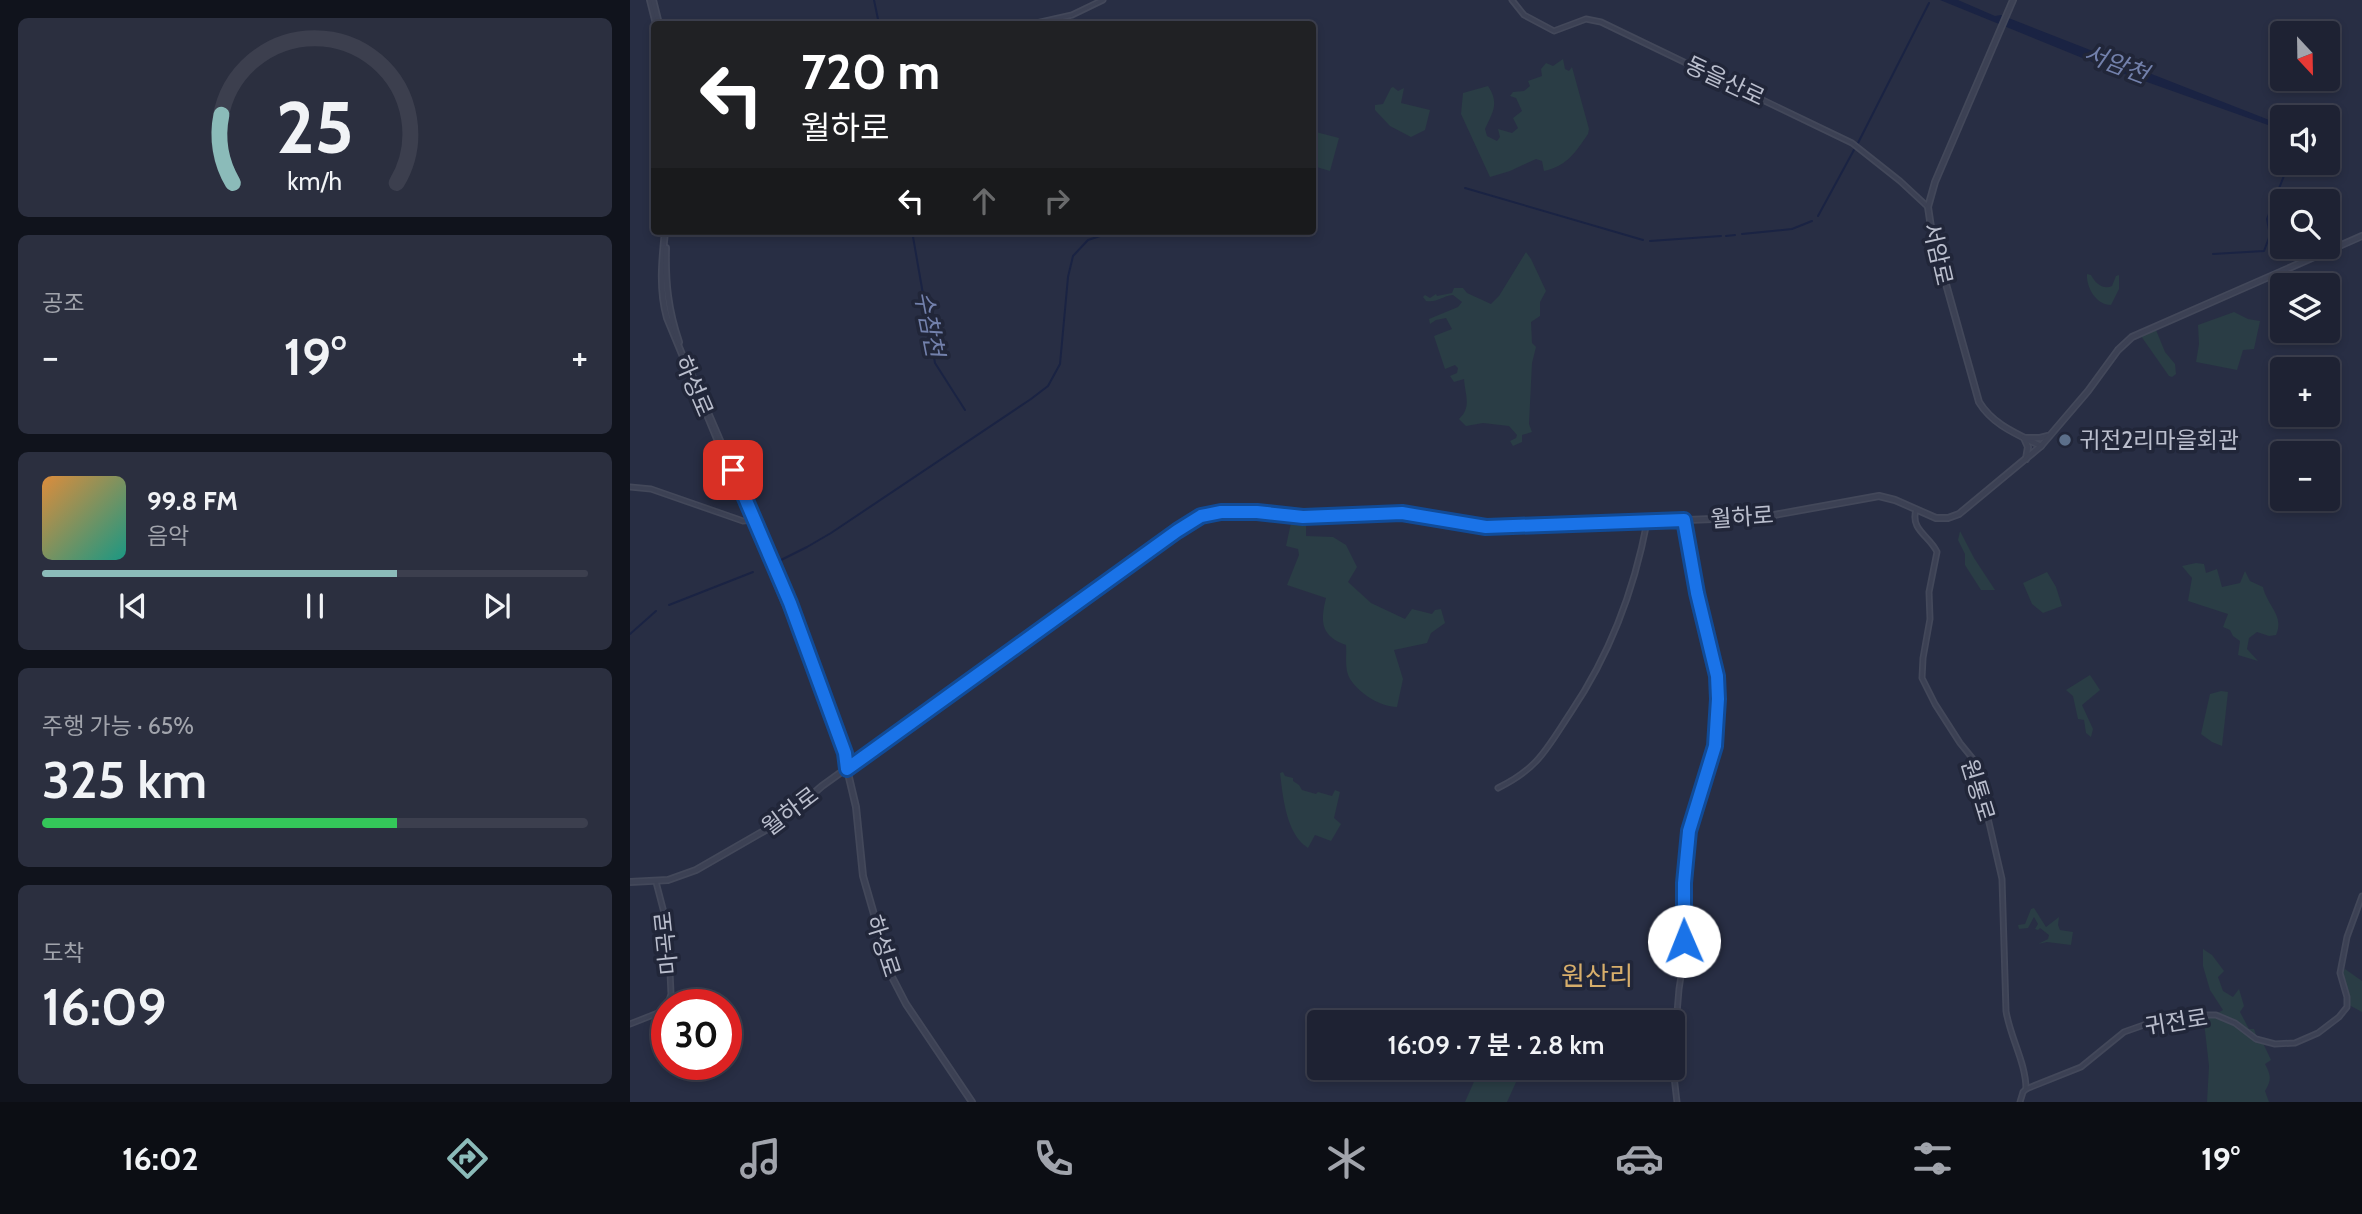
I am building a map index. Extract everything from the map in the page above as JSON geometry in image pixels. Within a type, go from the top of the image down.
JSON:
[{"type":"street","points":[[652,0],[657,21]]},
{"type":"street","points":[[1045,21],[1072,15],[1103,0]]},
{"type":"street","name":"동을산로","points":[[1512,0],[1524,15],[1554,31],[1586,19],[1601,22],[1840,137],[1863,149],[1928,207]]},
{"type":"street","name":"서암로","points":[[2013,0],[1934,182],[1928,207],[1935,252],[1979,402],[1999,424],[2040,446]]},
{"type":"street","name":"하성로","points":[[666,235],[662,276],[663,303],[667,318],[753,520],[847,769],[856,807],[863,876],[889,968],[906,1004],[972,1102]]},
{"type":"street","name":"월하로","points":[[630,882],[656,882],[695,870],[783,820],[822,786],[1177,531],[1210,512],[1238,511],[1303,517],[1393,512],[1486,527],[1763,517],[1879,496],[1936,518],[1956,516],[2026,460],[2052,435],[2118,350],[2132,337],[2362,236]]},
{"type":"street","points":[[2026,460],[2029,450],[2024,438],[2052,435]]},
{"type":"street","points":[[630,486],[651,489],[743,521],[753,520]]},
{"type":"street","name":"원통로","points":[[1916,510],[1914,519],[1917,527],[1937,552],[1929,592],[1930,619],[1922,678],[1935,705],[1959,743],[1973,759],[1983,795],[2002,879],[2006,1011],[2026,1089]]},
{"type":"street","points":[[1677,1010],[1684,957],[1684,883],[1689,831],[1715,746],[1718,710],[1717,676],[1697,593],[1684,520]]},
{"type":"street","points":[[1498,788],[1524,773],[1546,753],[1589,686],[1614,635],[1630,592],[1647,522]]},
{"type":"street","name":"마곡로","points":[[656,882],[668,928],[671,989]]},
{"type":"street","name":"귀전로","points":[[2026,1089],[2076,1069],[2124,1032],[2158,1020],[2171,1023],[2193,1015],[2216,1015],[2235,1023],[2256,1039],[2275,1044],[2295,1042],[2318,1033],[2334,1022],[2347,1007],[2346,991],[2340,980],[2340,973],[2347,937],[2362,896]]},
{"type":"street","name":"마곡로","points":[[630,1024],[651,1016]]},
{"type":"street","points":[[1674,1080],[1677,1102]]},
{"type":"street","points":[[2020,1102],[2022,1092],[2026,1089]]},
{"type":"shaded area","points":[[1563,59],[1565,69],[1569,71],[1572,67],[1589,129],[1588,134],[1574,153],[1559,166],[1544,171],[1542,161],[1536,159],[1490,177],[1461,114],[1463,93],[1488,86],[1494,103],[1485,129],[1487,136],[1497,141],[1500,137],[1498,129],[1512,133],[1518,128],[1513,118],[1522,111],[1516,98],[1510,96],[1513,92],[1524,91],[1530,86],[1528,81],[1542,76],[1541,69],[1546,63],[1553,66]]},
{"type":"shaded area","points":[[1393,87],[1398,91],[1404,88],[1401,103],[1430,110],[1425,130],[1411,137],[1390,126],[1375,110],[1375,105],[1383,104]]},
{"type":"shaded area","points":[[1316,132],[1339,138],[1330,171],[1316,167]]},
{"type":"shaded area","points":[[1526,252],[1546,291],[1540,302],[1540,316],[1531,322],[1532,343],[1536,347],[1532,363],[1529,424],[1532,432],[1522,435],[1522,442],[1513,446],[1510,441],[1517,435],[1509,426],[1483,423],[1466,426],[1459,419],[1467,405],[1464,379],[1454,382],[1450,376],[1457,373],[1458,368],[1455,365],[1445,369],[1434,336],[1452,329],[1446,318],[1430,324],[1429,319],[1458,307],[1462,302],[1453,295],[1430,301],[1423,297],[1425,295],[1430,298],[1436,294],[1452,293],[1454,288],[1463,288],[1467,293],[1491,304],[1499,296]]},
{"type":"shaded area","points":[[2087,274],[2105,287],[2112,286],[2119,275],[2119,289],[2111,305],[2101,302],[2093,294]]},
{"type":"shaded area","points":[[2234,312],[2260,321],[2254,349],[2243,350],[2237,370],[2196,362],[2198,325]]},
{"type":"shaded area","points":[[2156,330],[2165,352],[2175,364],[2176,374],[2172,377],[2141,336]]},
{"type":"shaded area","points":[[1291,523],[1306,523],[1306,536],[1333,537],[1346,545],[1357,567],[1348,582],[1371,603],[1405,619],[1412,609],[1432,614],[1441,609],[1445,623],[1431,633],[1427,643],[1394,650],[1403,679],[1397,707],[1384,705],[1370,698],[1350,679],[1346,666],[1346,645],[1331,637],[1324,627],[1326,598],[1287,585],[1299,555],[1298,549],[1286,546]]},
{"type":"shaded area","points":[[1960,531],[1995,590],[1981,590],[1965,565],[1965,554],[1958,540]]},
{"type":"shaded area","points":[[2204,564],[2206,573],[2217,569],[2222,587],[2240,583],[2245,571],[2250,581],[2263,587],[2277,616],[2278,628],[2276,635],[2257,632],[2249,638],[2247,649],[2258,661],[2238,655],[2240,641],[2230,630],[2223,627],[2228,614],[2188,601],[2192,578],[2182,566]]},
{"type":"shaded area","points":[[2047,572],[2056,587],[2062,606],[2043,613],[2032,604],[2023,583]]},
{"type":"shaded area","points":[[2090,675],[2100,690],[2082,705],[2093,729],[2091,737],[2086,733],[2084,720],[2078,719],[2073,696],[2066,690]]},
{"type":"shaded area","points":[[2228,692],[2222,746],[2201,734],[2210,694]]},
{"type":"shaded area","points":[[1283,772],[1285,776],[1293,778],[1302,790],[1332,796],[1335,790],[1340,792],[1334,818],[1341,824],[1331,841],[1315,835],[1308,848],[1295,834],[1284,804],[1280,773]]},
{"type":"shaded area","points":[[2034,908],[2046,927],[2059,917],[2060,930],[2073,932],[2071,945],[2047,942],[2038,944],[2048,939],[2049,935],[2040,928],[2035,929],[2038,924],[2034,917],[2028,928],[2019,929],[2018,925],[2025,924],[2031,909]]},
{"type":"shaded area","points":[[2203,949],[2212,955],[2224,971],[2218,977],[2223,991],[2233,997],[2239,989],[2244,1006],[2240,1012],[2249,1029],[2254,1029],[2257,1038],[2236,1022],[2216,1014],[2223,1010],[2210,990],[2203,966]]},
{"type":"shaded area","points":[[2345,969],[2362,981],[2362,1012],[2349,1005],[2341,973]]},
{"type":"shaded area","points":[[2212,1017],[2235,1024],[2263,1043],[2271,1060],[2265,1064],[2270,1078],[2265,1091],[2269,1102],[2207,1102],[2209,1066],[2204,1022],[2206,1018]]},
{"type":"shaded area","points":[[1475,1080],[1517,1080],[1507,1102],[1465,1102]]},
{"type":"water","name":"서암천","points":[[1940,0],[1958,0],[1995,16],[2001,15],[2270,120],[2270,126],[2102,66]]},
{"type":"waterway","name":"수참천","points":[[874,0],[878,21]]},
{"type":"waterway","points":[[1858,143],[1929,3]]},
{"type":"waterway","points":[[1818,216],[1855,148]]},
{"type":"waterway","points":[[2213,254],[2264,251],[2270,235],[2267,219],[2284,175]]},
{"type":"waterway","points":[[1465,188],[1643,240]]},
{"type":"waterway","points":[[1742,234],[1792,229],[1812,221]]},
{"type":"waterway","name":"수참천","points":[[913,235],[935,363],[965,410]]},
{"type":"waterway","points":[[777,562],[831,533],[1048,386],[1060,364],[1068,277],[1073,256],[1088,240],[1103,235]]},
{"type":"waterway","points":[[1726,236],[1735,235]]},
{"type":"waterway","points":[[1650,241],[1721,236]]},
{"type":"waterway","points":[[669,605],[753,572]]},
{"type":"waterway","points":[[630,634],[656,611]]},
{"type":"place","name":"귀전2리마을회관","points":[[2065,440]]},
{"type":"district","name":"원산리","points":[[1597,976]]},
{"type":"route","points":[[733,470],[790,603],[845,753],[847,769],[1177,531],[1210,512],[1257,512],[1303,517],[1402,513],[1475,527],[1540,527],[1684,520],[1697,593],[1717,676],[1718,710],[1713,755],[1704,776],[1689,831],[1684,883],[1684,941]]}]
